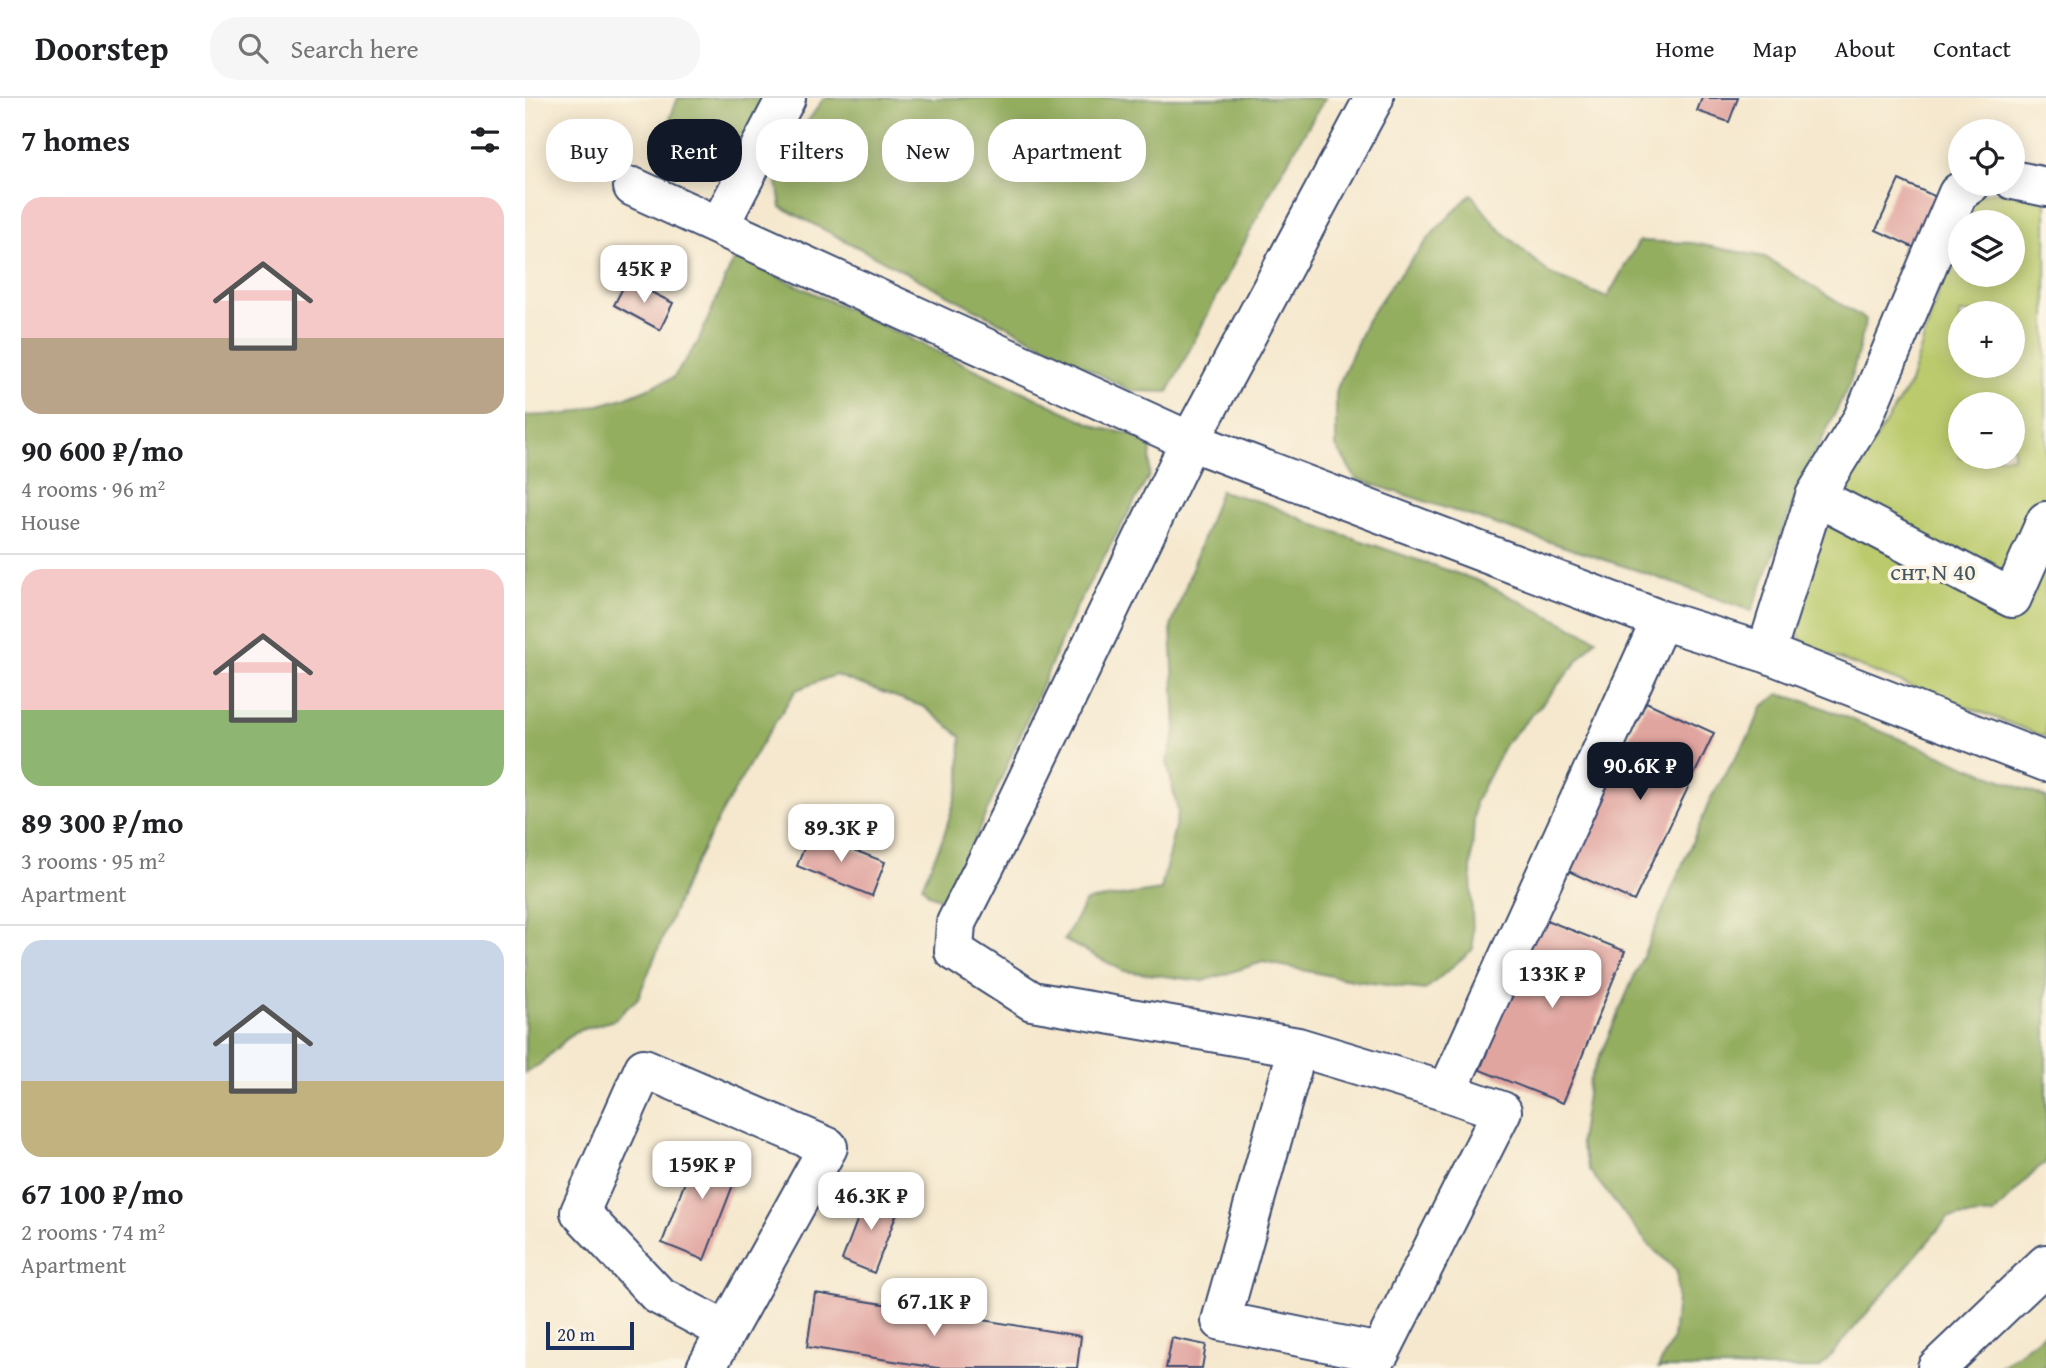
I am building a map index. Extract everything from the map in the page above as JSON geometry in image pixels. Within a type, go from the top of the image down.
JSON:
[{"type":"lane","points":[[719,226],[786,98]]},
{"type":"lane","points":[[1298,1048],[1221,1321],[1380,1353],[1502,1111],[1298,1048],[1031,1001],[954,951],[956,923],[1190,441],[1374,98]]},
{"type":"lane","points":[[2025,183],[2046,187]]},
{"type":"lane","points":[[633,187],[1190,441],[1661,620],[1766,653],[2046,762]]},
{"type":"lane","points":[[1766,653],[1815,496],[1863,418],[1957,196]]},
{"type":"lane","points":[[1815,496],[2012,598],[2046,521]]},
{"type":"lane","points":[[1447,1092],[1661,620]]},
{"type":"lane","points":[[706,1368],[828,1147],[643,1068],[580,1212],[658,1295],[726,1331]]},
{"type":"lane","points":[[1937,1368],[2046,1264]]},
{"type":"green space","points":[[678,98],[776,98],[765,119],[756,119],[756,137],[742,164],[742,119],[670,119]]},
{"type":"green space","points":[[824,98],[1325,98],[1275,183],[1168,392],[1131,391],[781,207],[777,182],[868,182],[868,119],[810,119]]},
{"type":"green space","points":[[1471,194],[1498,228],[1550,274],[1607,298],[1639,241],[1692,243],[1765,257],[1866,320],[1850,383],[1802,480],[1752,611],[1636,570],[1356,479],[1336,446],[1336,391],[1367,320],[1391,285],[1434,232]]},
{"type":"green space","name":"снт N 40","points":[[1976,196],[2024,196],[2046,201],[2046,737],[1805,646],[1792,624],[1794,592],[1850,481],[1910,383],[1948,261],[1948,287],[2025,287],[2025,210],[1967,210]]},
{"type":"green space","points":[[747,259],[777,276],[1100,428],[1135,435],[1151,448],[1149,476],[1075,609],[951,894],[944,900],[929,894],[922,886],[943,838],[960,783],[961,736],[924,707],[835,675],[796,690],[760,746],[687,879],[638,998],[614,1020],[574,1032],[540,1064],[525,1073],[525,416],[568,414],[624,398],[673,378],[698,342],[733,261]]},
{"type":"green space","points":[[1220,491],[1265,503],[1318,526],[1479,581],[1596,639],[1505,744],[1475,802],[1471,870],[1473,949],[1425,990],[1356,981],[1263,962],[1203,981],[1124,971],[1064,940],[1086,901],[1161,890],[1178,812],[1167,761],[1176,731],[1171,627]]},
{"type":"green space","points":[[1779,694],[1811,703],[2046,798],[2046,1163],[1994,1214],[1948,1218],[1820,1368],[1658,1368],[1673,1338],[1677,1271],[1649,1245],[1589,1170],[1580,1142],[1589,1081],[1712,796],[1752,731],[1762,707]]},
{"type":"green space","points":[[2046,1331],[2046,1368],[1999,1368],[2041,1336]]},
{"type":"building","points":[[1702,98],[1738,98],[1729,122],[1697,111]]},
{"type":"building","points":[[1899,180],[1943,200],[1919,250],[1876,230]]},
{"type":"building","points":[[627,280],[673,303],[660,330],[614,305]]},
{"type":"building","points":[[1646,702],[1714,733],[1634,901],[1566,870]]},
{"type":"building","points":[[810,833],[885,862],[872,896],[797,866]]},
{"type":"building","points":[[1541,918],[1625,951],[1563,1103],[1480,1070]]},
{"type":"building","points":[[700,1142],[743,1159],[704,1260],[662,1243]]},
{"type":"building","points":[[868,1192],[900,1205],[874,1273],[842,1260]]},
{"type":"building","points":[[815,1293],[1081,1336],[1077,1368],[937,1368],[807,1347]]},
{"type":"building","points":[[1172,1338],[1206,1345],[1202,1368],[1166,1368]]}]
